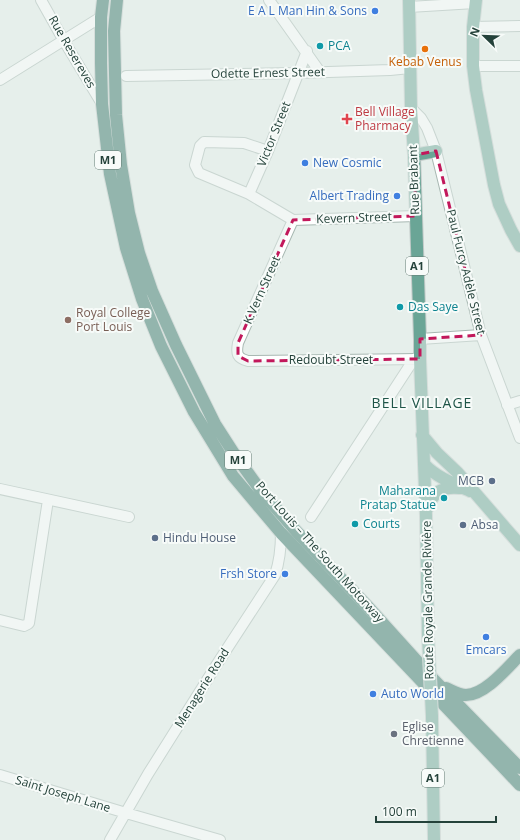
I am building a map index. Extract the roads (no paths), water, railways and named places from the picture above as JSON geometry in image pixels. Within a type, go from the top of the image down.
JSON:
[{"type":"highway","name":"Port Louis – The South Motorway","points":[[103,0],[101,17],[102,104],[110,174],[126,248],[142,298],[161,346],[194,412],[233,476],[281,533],[520,785]]},
{"type":"highway","name":"Port Louis – The South Motorway","points":[[116,0],[114,31],[116,115],[121,165],[129,213],[139,253],[152,291],[176,345],[215,424],[261,491],[296,531],[370,609],[435,681],[520,768]]},
{"type":"highway","points":[[435,681],[456,693],[466,696],[476,694],[487,688],[520,655]]},
{"type":"main road","points":[[476,2],[473,27],[473,66],[476,90],[499,204],[520,246]]},
{"type":"main road","name":"Rue Brabant","points":[[409,4],[411,108],[420,339],[417,359]]},
{"type":"main road","points":[[414,155],[436,151]]},
{"type":"main road","name":"Route Royale Grande Rivière","points":[[417,359],[426,511],[434,840]]},
{"type":"main road","points":[[422,435],[519,541]]},
{"type":"main road","points":[[424,464],[429,470],[476,494]]},
{"type":"main road","points":[[426,511],[431,499],[440,490],[447,488],[465,489]]},
{"type":"street","name":"Rue Resereves","points":[[41,0],[102,104]]},
{"type":"street","points":[[269,0],[320,72]]},
{"type":"street","points":[[409,4],[476,2]]},
{"type":"street","points":[[0,80],[101,17]]},
{"type":"street","points":[[473,27],[520,26]]},
{"type":"street","name":"Victor Street","points":[[249,194],[268,151],[306,51]]},
{"type":"street","points":[[473,66],[520,66]]},
{"type":"street","name":"Odette Ernest Street","points":[[126,76],[298,73],[410,68]]},
{"type":"street","name":"Paul Furcy Adèle Street","points":[[411,108],[421,118],[427,128],[436,151],[481,335],[520,438]]},
{"type":"street","points":[[268,151],[244,143],[204,142],[200,146],[195,165],[199,173],[249,194],[293,220]]},
{"type":"street","name":"Kevern Street","points":[[293,220],[416,216]]},
{"type":"street","name":"K.Vern Street","points":[[242,359],[238,356],[238,343],[293,220]]},
{"type":"street","points":[[420,339],[481,335]]},
{"type":"street","name":"Redoubt Street","points":[[242,359],[248,361],[417,359]]},
{"type":"street","points":[[311,517],[417,359]]},
{"type":"street","points":[[507,405],[520,401]]},
{"type":"street","points":[[0,489],[129,517]]},
{"type":"street","points":[[0,620],[24,626],[29,623],[48,500]]},
{"type":"street","name":"Menagerie Road","points":[[110,840],[148,774],[218,661],[276,575],[281,554],[281,533]]},
{"type":"street","name":"Saint Joseph Lane","points":[[0,775],[203,838],[220,840]]},
{"type":"place","name":"E A L Man Hin & Sons","points":[[375,11]]},
{"type":"place","name":"PCA","points":[[320,46]]},
{"type":"place","name":"Kebab Venus","points":[[425,49]]},
{"type":"place","name":"Bell Village Pharmacy","points":[[347,119]]},
{"type":"place","name":"New Cosmic","points":[[305,163]]},
{"type":"place","name":"Albert Trading","points":[[397,196]]},
{"type":"place","name":"Das Saye","points":[[400,307]]},
{"type":"place","name":"Royal College Port Louis","points":[[68,320]]},
{"type":"place","name":"MCB","points":[[492,481]]},
{"type":"place","name":"Maharana Pratap Statue","points":[[444,498]]},
{"type":"place","name":"Courts","points":[[355,524]]},
{"type":"place","name":"Absa","points":[[463,525]]},
{"type":"place","name":"Hindu House","points":[[155,538]]},
{"type":"place","name":"Frsh Store","points":[[285,574]]},
{"type":"place","name":"Emcars","points":[[486,637]]},
{"type":"place","name":"Auto World","points":[[373,694]]},
{"type":"place","name":"Eglise Chretienne","points":[[394,734]]},
{"type":"district","name":"BELL VILLAGE","points":[[422,403]]}]
